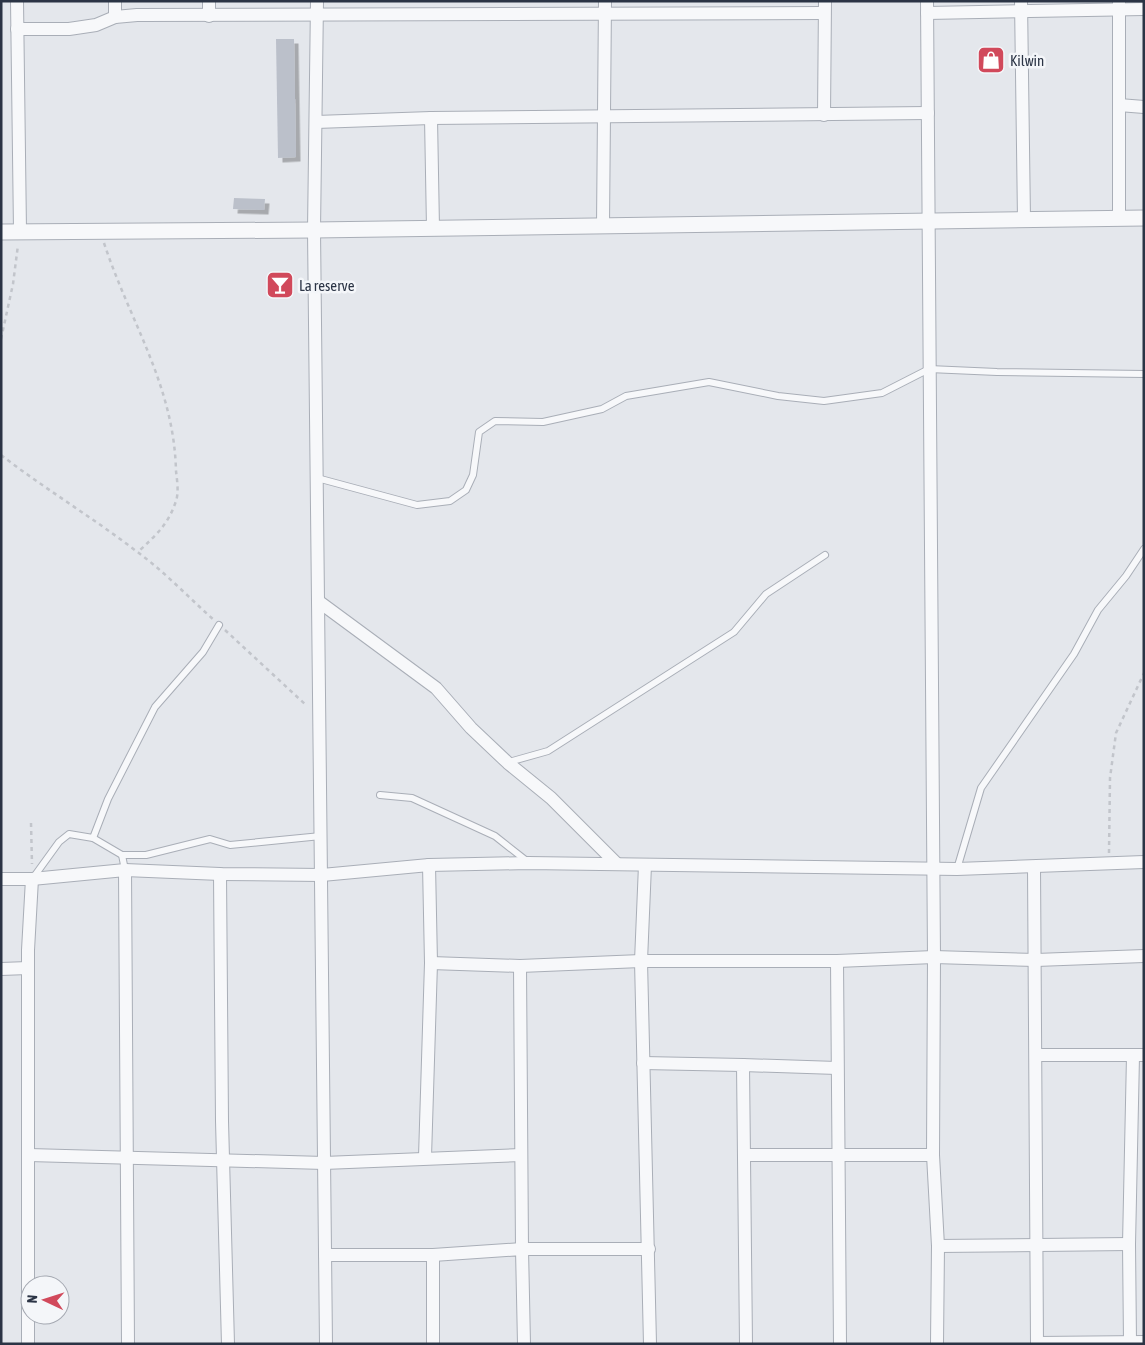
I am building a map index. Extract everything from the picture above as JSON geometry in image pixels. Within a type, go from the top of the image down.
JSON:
[{"type":"street","points":[[17,1],[20,231]]},
{"type":"street","points":[[114,1],[115,18]]},
{"type":"street","points":[[209,1],[209,16]]},
{"type":"street","points":[[1021,6],[1024,220]]},
{"type":"street","points":[[1119,6],[1119,219]]},
{"type":"street","points":[[937,1344],[938,1246],[933,1155],[934,957],[927,7],[1119,6],[1144,9]]},
{"type":"street","points":[[604,225],[605,7]]},
{"type":"street","points":[[17,30],[69,29],[96,25],[115,18],[137,15],[209,16],[316,8],[825,7],[824,115]]},
{"type":"street","points":[[316,8],[314,230],[326,1344]]},
{"type":"street","points":[[1119,105],[1144,107]]},
{"type":"street","points":[[316,122],[431,118],[928,113]]},
{"type":"street","points":[[431,118],[433,228]]},
{"type":"street","points":[[1,232],[314,230],[1144,218]]},
{"type":"street","points":[[318,602],[436,688],[471,728],[508,763],[550,798],[616,863]]},
{"type":"street","points":[[1,879],[32,879],[125,870],[220,874],[322,875],[429,865],[528,863],[957,869],[1144,862]]},
{"type":"street","points":[[425,1158],[431,963],[429,865]]},
{"type":"street","points":[[645,865],[641,961],[650,1344]]},
{"type":"street","points":[[1034,867],[1037,1056],[1037,1343],[1144,1342]]},
{"type":"street","points":[[125,870],[128,1344]]},
{"type":"street","points":[[220,874],[222,1160],[228,1344]]},
{"type":"street","points":[[28,1344],[28,968],[32,879]]},
{"type":"street","points":[[431,963],[520,966],[641,961],[837,961],[934,957],[1036,960],[1144,956]]},
{"type":"street","points":[[837,961],[840,1344]]},
{"type":"street","points":[[520,966],[524,1344]]},
{"type":"street","points":[[1,969],[28,968]]},
{"type":"street","points":[[1037,1056],[1138,1055],[1129,1244],[1130,1342]]},
{"type":"street","points":[[643,1063],[837,1068]]},
{"type":"street","points":[[743,1066],[746,1155],[746,1344]]},
{"type":"street","points":[[29,1155],[324,1163],[521,1155]]},
{"type":"street","points":[[746,1155],[933,1155]]},
{"type":"street","points":[[938,1246],[1129,1244]]},
{"type":"street","points":[[325,1255],[433,1255],[522,1250],[649,1248]]},
{"type":"street","points":[[433,1255],[433,1344]]},
{"type":"lane","points":[[317,478],[417,505],[450,501],[466,490],[473,475],[479,432],[495,420],[543,422],[602,409],[626,396],[709,382],[778,396],[824,401],[882,393],[929,369],[1144,374]]},
{"type":"lane","points":[[957,869],[981,788],[1074,654],[1098,610],[1126,576],[1144,550]]},
{"type":"lane","points":[[508,763],[548,751],[734,632],[766,594],[825,555]]},
{"type":"lane","points":[[93,838],[108,799],[155,706],[203,652],[219,625]]},
{"type":"lane","points":[[380,795],[412,798],[495,836],[528,863]]},
{"type":"lane","points":[[32,879],[59,842],[69,834],[93,838],[122,855],[146,855],[210,839],[230,845],[321,836]]},
{"type":"lane","points":[[122,855],[125,870]]},
{"type":"path","points":[[1,339],[13,284],[20,231]]},
{"type":"path","points":[[100,231],[114,274],[136,319],[163,386],[176,444],[177,499],[165,526],[138,552]]},
{"type":"path","points":[[1,456],[138,552],[262,662],[282,685],[303,704],[319,713]]},
{"type":"path","points":[[1109,863],[1110,778],[1116,733],[1144,673]]},
{"type":"path","points":[[31,822],[32,879]]},
{"type":"building","points":[[276,39],[294,39],[296,157],[278,158]]},
{"type":"building","points":[[234,198],[265,199],[264,210],[233,209]]},
{"type":"place","name":"Kilwin","points":[[991,60]]},
{"type":"place","name":"La reserve","points":[[280,285]]}]
